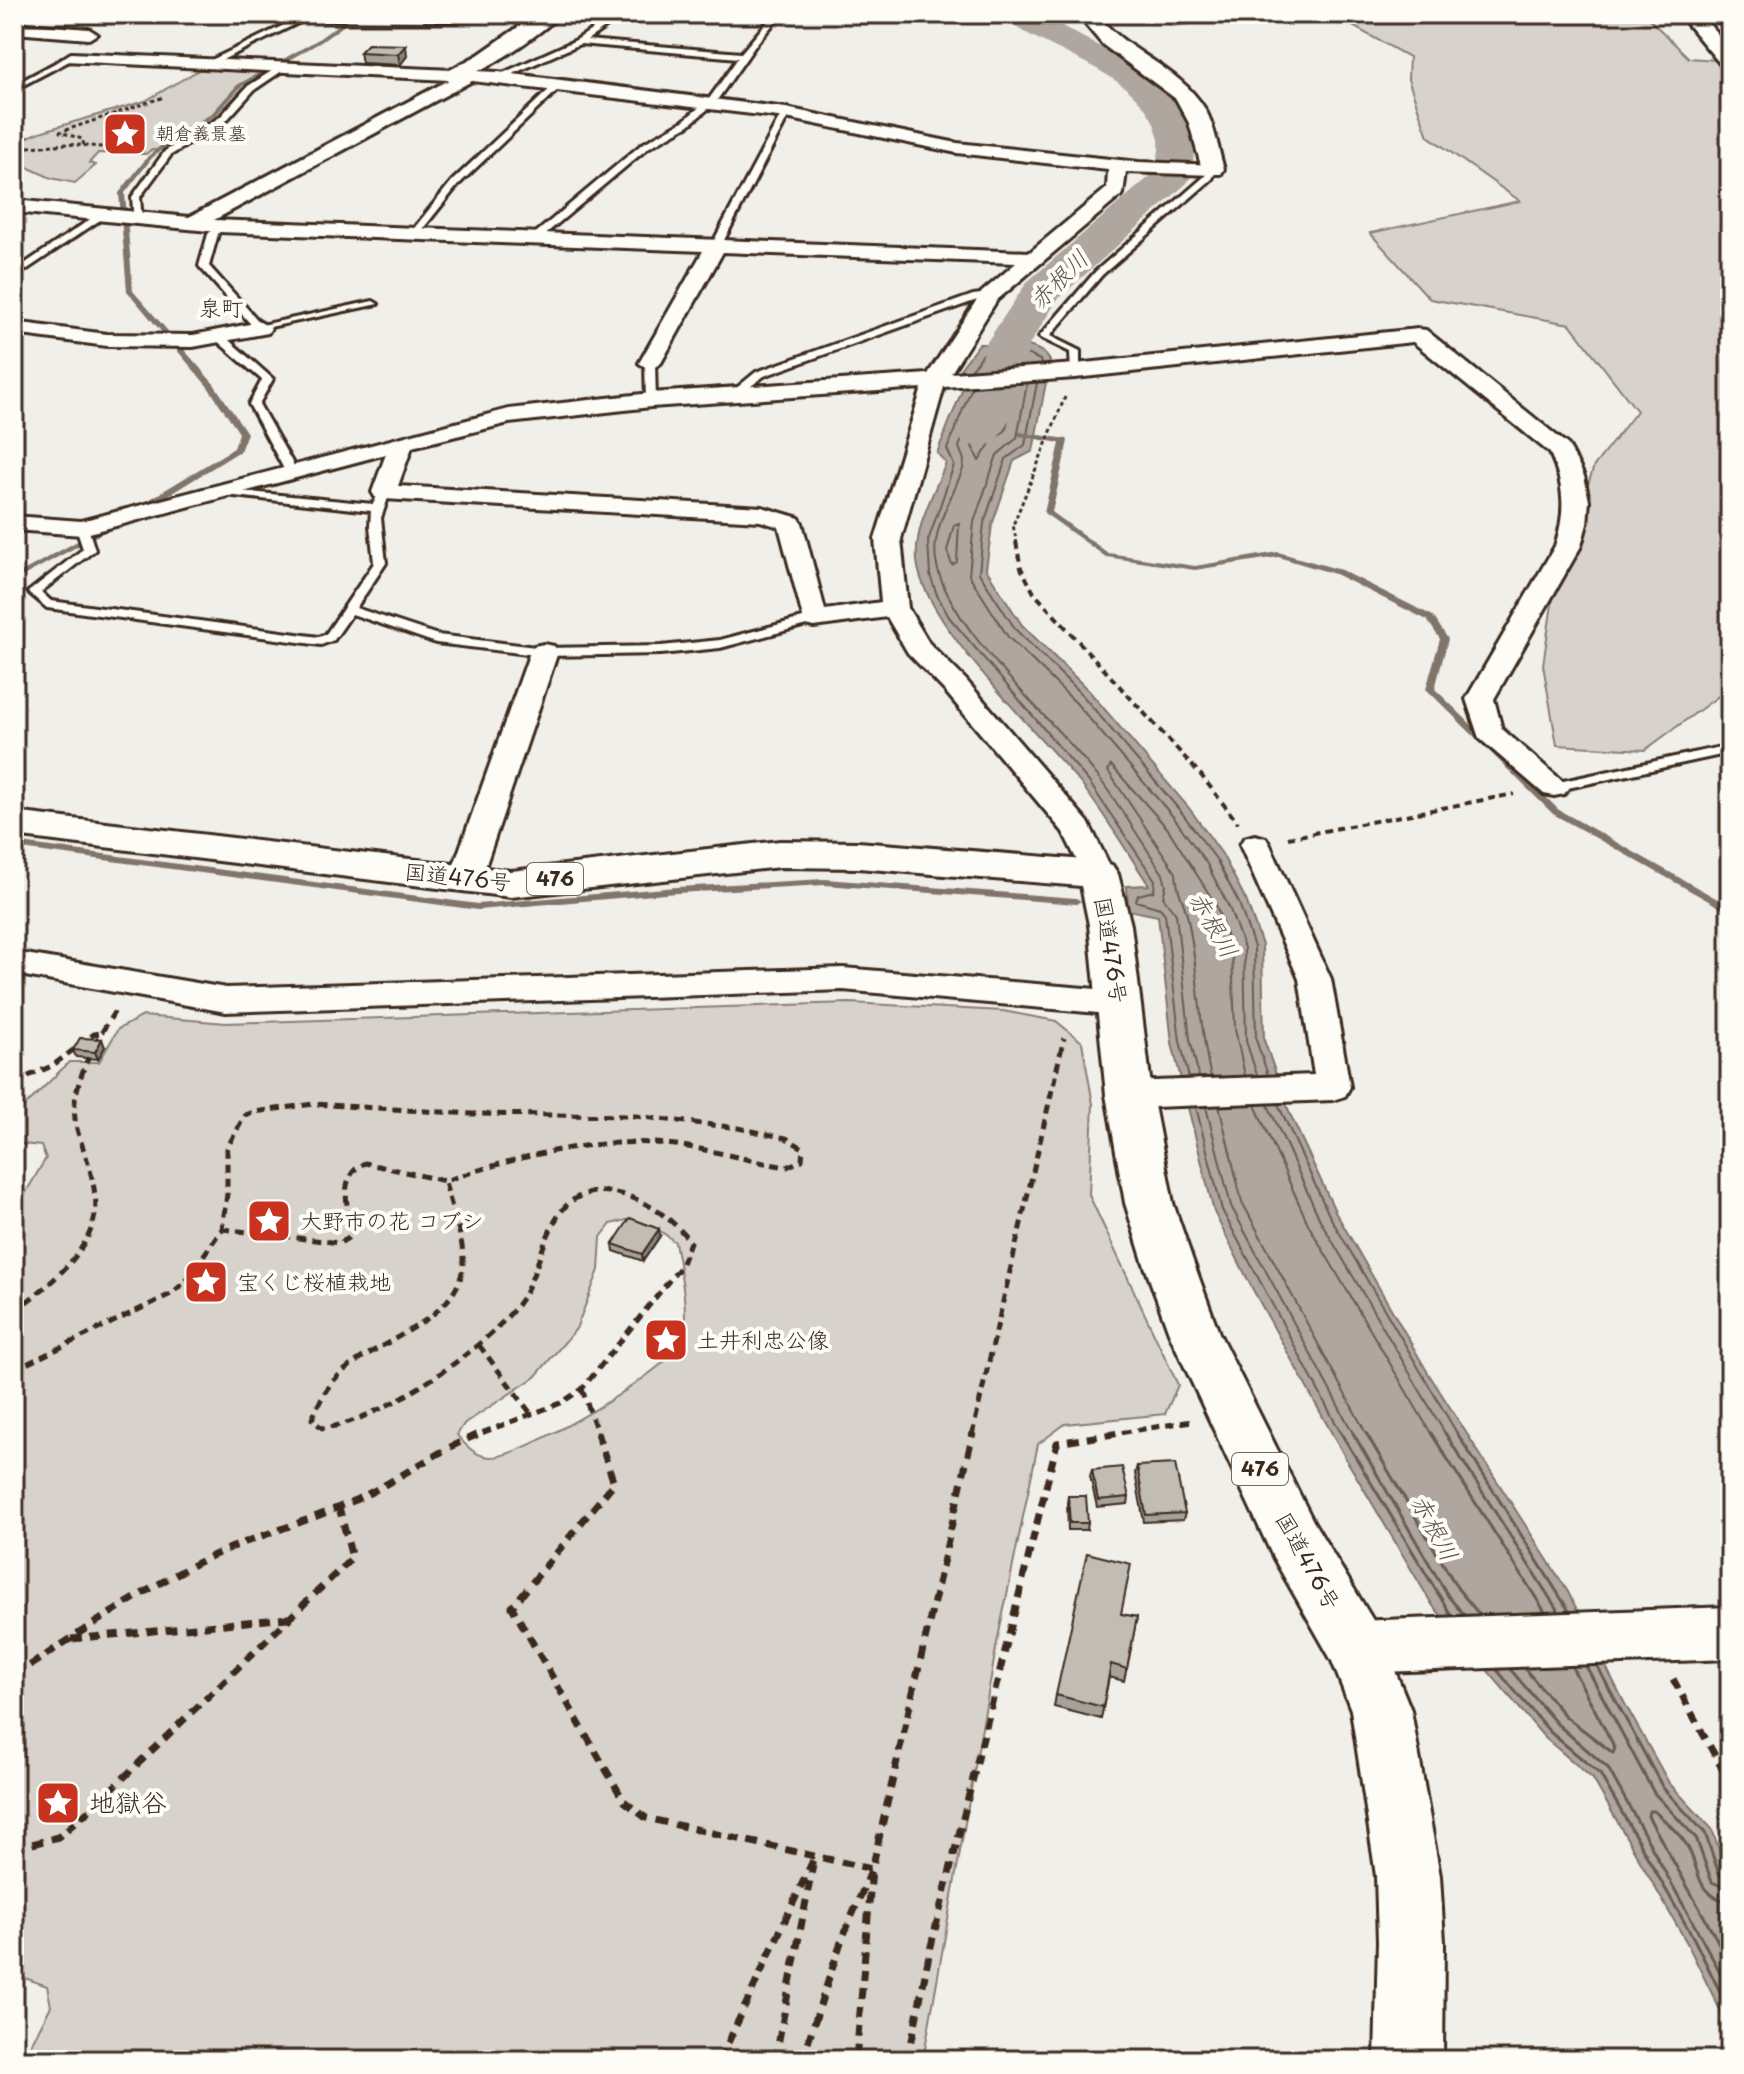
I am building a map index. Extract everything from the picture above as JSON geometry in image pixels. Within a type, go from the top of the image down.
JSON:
[{"type":"highway","points":[[1689,14],[1730,61]]},
{"type":"highway","name":"国道476号","points":[[14,824],[465,879],[530,882],[780,854],[858,855],[1098,874],[1107,907],[1120,1003],[1141,1094],[1149,1203],[1194,1333],[1293,1539],[1382,1645],[1381,1710],[1404,1849],[1411,1942],[1409,2060]]},
{"type":"street","points":[[189,225],[462,75],[550,14]]},
{"type":"street","points":[[71,58],[498,77],[712,101],[957,148],[1139,168],[1206,169],[1194,109],[1175,88],[1101,32],[1087,14]]},
{"type":"street","points":[[14,28],[94,28],[71,58]]},
{"type":"street","points":[[1098,874],[1077,829],[955,685],[918,647],[895,608],[888,539],[944,380],[989,296],[1116,190],[1117,165]]},
{"type":"street","points":[[14,206],[189,225],[1035,258]]},
{"type":"street","points":[[650,363],[716,246]]},
{"type":"street","points":[[14,328],[107,340],[193,341],[260,328]]},
{"type":"street","points":[[14,523],[82,528],[509,416],[651,400],[1067,372],[1418,335],[1560,450],[1575,474],[1578,514],[1562,563],[1516,634],[1480,699],[1489,732],[1554,787]]},
{"type":"street","points":[[401,446],[380,500],[762,514],[790,523],[814,619],[895,608]]},
{"type":"street","points":[[465,879],[544,652]]},
{"type":"street","points":[[1141,1094],[1333,1087],[1315,979],[1255,845]]},
{"type":"street","points":[[14,963],[226,1000],[843,979],[1120,1003]]},
{"type":"street","points":[[1382,1645],[1640,1640],[1730,1633]]},
{"type":"lane","points":[[205,65],[303,18],[449,19],[550,14]]},
{"type":"lane","points":[[498,77],[579,42],[621,14]]},
{"type":"lane","points":[[534,239],[645,146],[686,123],[712,101],[778,14]]},
{"type":"lane","points":[[579,42],[744,56]]},
{"type":"lane","points":[[14,88],[71,58]]},
{"type":"lane","points":[[137,221],[136,197],[168,153],[223,119],[251,88],[281,69]]},
{"type":"lane","points":[[414,234],[455,183],[560,84]]},
{"type":"lane","points":[[716,246],[786,113]]},
{"type":"lane","points":[[1067,372],[1075,351],[1044,337],[1099,273],[1209,177],[1206,169]]},
{"type":"lane","points":[[14,275],[101,216]]},
{"type":"lane","points":[[219,226],[213,234],[204,266],[260,328],[373,304]]},
{"type":"lane","points":[[733,395],[760,374],[976,297],[989,296]]},
{"type":"lane","points":[[219,337],[268,379],[254,404],[291,471]]},
{"type":"lane","points":[[650,363],[651,400]]},
{"type":"lane","points":[[82,528],[89,550],[34,592],[47,604],[321,641],[330,637],[380,563],[380,500],[218,491]]},
{"type":"lane","points":[[348,609],[436,639],[544,652],[661,650],[720,644],[814,619]]},
{"type":"lane","points":[[1554,787],[1730,749]]},
{"type":"path","points":[[84,145],[82,139],[60,132],[115,112],[144,107],[164,97]]},
{"type":"path","points":[[14,148],[84,145],[151,152]]},
{"type":"path","points":[[1067,372],[1013,525],[1021,568],[1034,593],[1201,775],[1255,845],[1554,787]]},
{"type":"path","points":[[94,1046],[132,986]]},
{"type":"path","points":[[14,1082],[52,1066],[94,1034],[101,1033]]},
{"type":"path","points":[[856,2060],[872,1869],[1064,1038]]},
{"type":"path","points":[[14,1311],[38,1295],[71,1262],[90,1226],[96,1200],[70,1108],[88,1058]]},
{"type":"path","points":[[14,1370],[171,1294],[185,1282],[222,1229],[227,1194],[227,1148],[245,1115],[269,1108],[313,1104],[473,1114],[635,1116],[738,1128],[786,1138],[803,1148],[802,1160],[787,1167],[664,1143],[600,1143],[532,1155],[445,1181],[365,1163],[351,1170],[345,1187],[353,1235],[340,1243],[222,1229]]},
{"type":"path","points":[[14,1676],[196,1564],[266,1533],[354,1501],[455,1443],[561,1403],[582,1389],[681,1266],[690,1242],[685,1232],[666,1215],[633,1198],[594,1192],[574,1198],[558,1213],[538,1270],[521,1300],[479,1345],[345,1426],[322,1428],[312,1419],[321,1397],[339,1375],[442,1308],[454,1296],[465,1266],[464,1245],[448,1209],[445,1181]]},
{"type":"path","points":[[479,1345],[532,1415]]},
{"type":"path","points":[[582,1389],[614,1483],[512,1607],[624,1801],[646,1818],[872,1869]]},
{"type":"path","points":[[908,2060],[930,1950],[1057,1443],[1234,1414]]},
{"type":"path","points":[[14,1849],[58,1837],[80,1819],[352,1558],[339,1507]]},
{"type":"path","points":[[70,1639],[289,1618]]},
{"type":"path","points":[[1640,1640],[1730,1783]]},
{"type":"path","points":[[720,2060],[815,1856]]},
{"type":"path","points":[[775,2060],[815,1856]]},
{"type":"path","points":[[802,2060],[842,1939],[872,1869]]},
{"type":"shaded area","points":[[1164,14],[1644,14],[1689,58],[1730,61],[1730,696],[1720,695],[1645,750],[1557,745],[1543,665],[1554,590],[1594,466],[1637,411],[1570,324],[1430,299],[1370,233],[1520,201],[1428,136],[1408,79],[1409,57],[1351,25],[1264,15],[1171,26]]},
{"type":"shaded area","points":[[204,67],[271,70],[241,90],[215,118],[165,150],[151,150],[146,154],[98,153],[89,163],[96,165],[75,183],[51,178],[14,161],[14,143],[40,132],[145,101]]},
{"type":"shaded area","points":[[850,1003],[1003,1011],[1056,1021],[1082,1042],[1093,1104],[1089,1195],[1178,1385],[1165,1414],[1065,1424],[1038,1444],[997,1643],[923,2060],[23,2060],[51,2006],[47,1986],[14,1974],[14,1261],[22,1245],[19,1204],[46,1158],[41,1146],[14,1143],[14,1117],[69,1062],[99,1062],[118,1029],[143,1016],[226,1023]],"holes":[[[627,1220],[653,1227],[675,1242],[685,1317],[682,1340],[673,1353],[627,1390],[563,1428],[508,1453],[491,1457],[471,1450],[457,1435],[464,1424],[535,1377],[576,1329],[599,1270],[601,1237],[611,1224]]]},
{"type":"water","points":[[979,344],[1028,346],[1045,354],[1050,361],[1033,451],[1014,461],[992,525],[986,569],[1022,625],[1089,691],[1189,808],[1222,854],[1246,900],[1262,945],[1264,1040],[1290,1114],[1335,1211],[1428,1373],[1568,1592],[1669,1783],[1712,1829],[1730,1882],[1730,2030],[1687,1943],[1593,1779],[1544,1737],[1433,1606],[1346,1459],[1214,1212],[1172,1043],[1158,916],[1128,910],[1127,886],[1149,885],[1081,784],[960,646],[924,587],[917,548],[926,510],[946,463],[937,453],[965,383],[960,369]]},
{"type":"building","points":[[368,44],[406,45],[398,54],[360,52]]},
{"type":"building","points":[[80,1038],[102,1039],[95,1052],[73,1050]]},
{"type":"building","points":[[630,1218],[659,1229],[642,1254],[613,1244]]},
{"type":"building","points":[[1175,1464],[1185,1513],[1146,1515],[1137,1466]]},
{"type":"building","points":[[1122,1467],[1129,1497],[1098,1500],[1092,1470]]},
{"type":"building","points":[[1068,1496],[1086,1496],[1088,1523],[1070,1523]]},
{"type":"building","points":[[1087,1553],[1131,1564],[1121,1614],[1137,1617],[1127,1669],[1111,1664],[1103,1707],[1056,1695]]},
{"type":"waterway","points":[[140,509],[237,449],[243,433],[211,386],[130,291],[122,193],[150,157],[173,138],[213,115],[239,86],[319,41],[354,16],[323,14]]},
{"type":"waterway","name":"赤根川","points":[[979,433],[995,405],[1007,345],[1042,291],[1174,175],[1177,143],[1169,116],[1152,94],[1100,58],[1018,14]]},
{"type":"waterway","points":[[1022,434],[1064,441],[1048,513],[1106,555],[1195,568],[1278,554],[1338,572],[1430,618],[1444,639],[1430,689],[1556,812],[1730,910]]},
{"type":"waterway","points":[[14,579],[122,520]]},
{"type":"waterway","points":[[14,845],[478,907],[677,890],[825,882],[1076,901]]},
{"type":"place","name":"朝倉義景墓","points":[[125,134]]},
{"type":"place","name":"大野市の花 コブシ","points":[[269,1221]]},
{"type":"place","name":"宝くじ桜植栽地","points":[[206,1282]]},
{"type":"place","name":"土井利忠公像","points":[[666,1340]]},
{"type":"place","name":"地獄谷","points":[[58,1803]]},
{"type":"district","name":"泉町","points":[[221,308]]}]
